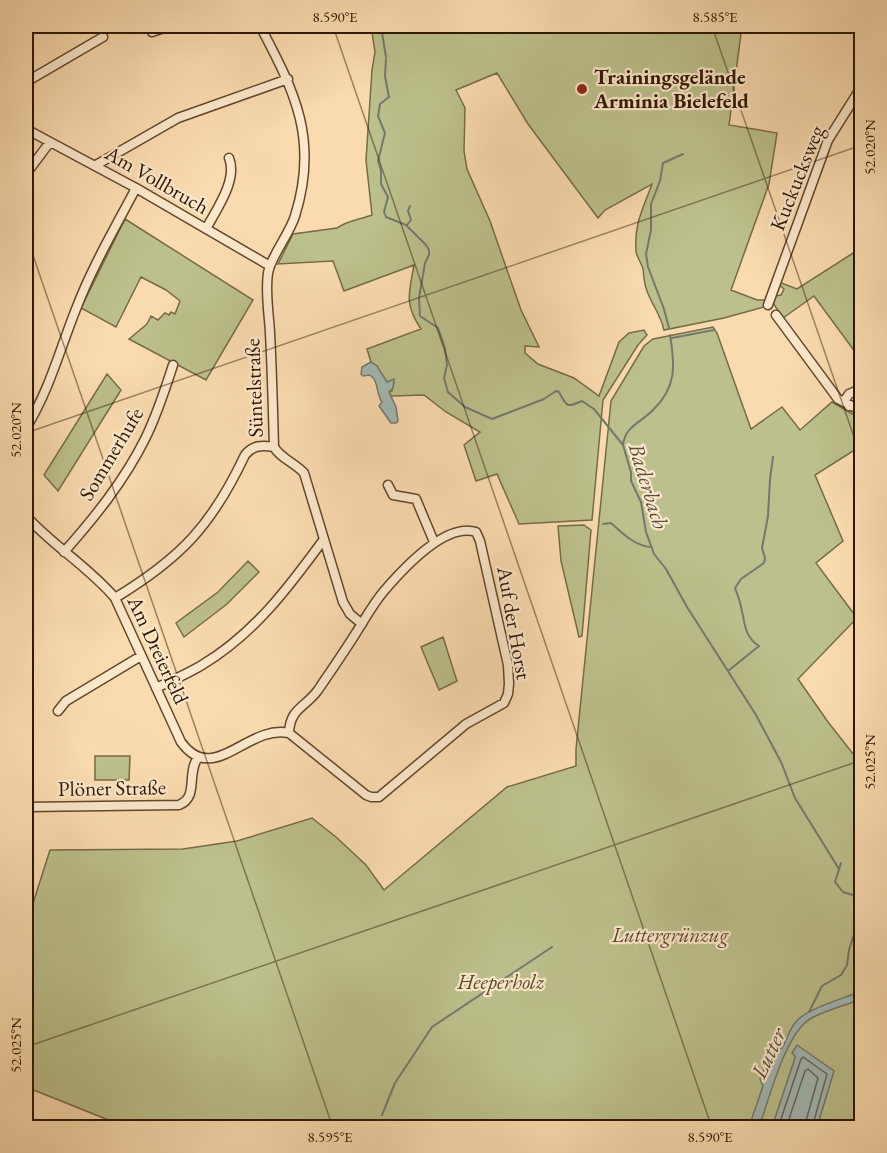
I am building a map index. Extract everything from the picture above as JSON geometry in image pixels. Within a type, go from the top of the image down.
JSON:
[{"type":"street","points":[[152,32],[171,26]]},
{"type":"street","points":[[260,26],[288,79],[303,128],[304,174],[299,203],[292,225],[270,266]]},
{"type":"street","points":[[26,82],[103,37]]},
{"type":"street","points":[[96,165],[178,118],[288,79]]},
{"type":"street","name":"Kuckucksweg","points":[[768,305],[777,289],[828,140],[861,86]]},
{"type":"street","name":"Am Vollbruch","points":[[26,129],[96,165],[270,266]]},
{"type":"street","points":[[26,174],[50,142]]},
{"type":"street","points":[[206,229],[227,186],[231,163],[229,158]]},
{"type":"street","points":[[26,428],[47,388],[76,308],[91,275],[136,188]]},
{"type":"street","name":"Süntelstraße","points":[[270,266],[268,280],[274,447],[277,452],[296,464],[304,473],[343,603],[350,614],[362,624]]},
{"type":"street","points":[[776,315],[838,399],[861,411]]},
{"type":"street","name":"Sommerhufe","points":[[64,552],[95,516],[130,465],[156,415],[173,365]]},
{"type":"street","points":[[849,406],[845,400],[849,394],[856,391],[861,394]]},
{"type":"street","points":[[115,598],[163,566],[199,531],[221,501],[249,449],[264,445],[274,447]]},
{"type":"street","points":[[198,757],[212,758],[225,755],[266,733],[289,733],[291,716],[316,692],[383,591],[434,542],[419,502],[413,497],[393,495],[388,485]]},
{"type":"street","name":"Am Dreierfeld","points":[[26,516],[115,598],[181,742],[198,757]]},
{"type":"street","name":"Auf der Horst","points":[[289,733],[366,795],[379,797],[466,724],[504,703],[508,694],[508,665],[480,541],[476,532],[467,530],[447,535],[434,542]]},
{"type":"street","points":[[156,688],[207,662],[255,624],[285,592],[324,539]]},
{"type":"street","points":[[58,711],[66,701],[141,656]]},
{"type":"street","name":"Plöner Straße","points":[[26,806],[179,805],[190,797],[192,769],[198,757]]},
{"type":"green space","points":[[371,26],[742,26],[729,125],[777,133],[769,184],[731,290],[757,300],[766,300],[764,307],[724,318],[664,330],[646,288],[643,269],[636,251],[638,224],[652,184],[605,210],[598,218],[528,124],[497,73],[456,90],[465,108],[464,151],[467,169],[490,221],[521,310],[539,347],[525,346],[525,353],[538,364],[574,378],[599,396],[619,342],[629,333],[644,330],[647,335],[638,345],[603,400],[592,520],[519,524],[497,474],[476,481],[464,445],[480,432],[446,412],[424,395],[391,396],[389,391],[392,391],[394,382],[384,380],[377,366],[371,362],[367,349],[421,329],[412,312],[409,298],[414,265],[344,291],[333,261],[278,264],[293,234],[337,228],[372,215],[366,160],[375,52]]},
{"type":"green space","points":[[125,219],[253,300],[206,380],[129,339],[147,324],[151,316],[158,320],[165,313],[175,314],[180,301],[166,290],[141,277],[116,327],[81,308]]},
{"type":"green space","points":[[861,248],[861,360],[814,296],[783,318],[773,303],[775,296],[781,295],[784,289],[779,282],[797,289]]},
{"type":"green space","name":"Luttergrünzug","points":[[713,327],[751,429],[782,407],[800,430],[832,402],[861,419],[861,446],[815,475],[843,541],[816,563],[857,618],[798,679],[861,764],[861,1127],[103,1127],[106,1119],[26,1087],[26,918],[28,919],[50,850],[183,849],[237,841],[312,818],[366,865],[384,890],[507,787],[576,766],[611,401],[644,346],[653,339]]},
{"type":"green space","points":[[107,374],[121,390],[58,491],[44,475]]},
{"type":"green space","points":[[584,525],[591,530],[582,636],[579,637],[561,561],[558,526]]},
{"type":"green space","points":[[248,561],[259,572],[227,604],[184,637],[176,623],[218,592]]},
{"type":"green space","points":[[443,637],[457,681],[439,690],[421,647]]},
{"type":"green space","points":[[95,756],[130,756],[129,780],[95,780]]},
{"type":"water","points":[[371,362],[377,366],[387,382],[394,379],[393,388],[389,392],[396,407],[398,421],[396,423],[391,423],[379,406],[382,402],[373,378],[370,375],[361,374],[362,367]]},
{"type":"water","points":[[859,992],[861,999],[815,1016],[801,1027],[786,1053],[759,1127],[749,1127],[763,1086],[760,1079],[766,1065],[777,1049],[782,1048],[795,1023],[815,1009]]},
{"type":"water","points":[[797,1045],[834,1071],[817,1127],[772,1127],[794,1061],[795,1056],[792,1053]]},
{"type":"waterway","name":"Baderbach","points":[[381,26],[386,57]]},
{"type":"waterway","name":"Baderbach","points":[[386,59],[385,76],[389,97],[380,104],[378,116],[385,133],[378,161],[381,184],[388,197],[384,212],[386,217],[406,225],[429,250],[419,298],[420,316],[438,328],[445,348],[447,365],[444,378],[448,392],[465,407],[492,419],[544,399],[556,391],[568,405],[582,401],[594,409],[623,445],[631,472],[631,481],[641,502],[646,532],[654,554],[666,569],[687,607],[756,715],[781,762],[795,798],[839,869]]},
{"type":"waterway","points":[[669,328],[648,267],[646,254],[651,230],[651,204],[660,181],[663,163],[683,154]]},
{"type":"waterway","points":[[407,225],[411,220],[408,211],[410,206]]},
{"type":"waterway","points":[[672,338],[714,330]]},
{"type":"waterway","points":[[623,445],[627,433],[661,401],[670,384],[673,366],[670,335]]},
{"type":"waterway","points":[[728,671],[759,646],[748,634],[735,588],[741,579],[764,563],[762,548],[768,516],[773,457]]},
{"type":"waterway","points":[[603,524],[611,523],[640,545],[652,547]]},
{"type":"waterway","name":"Baderbach","points":[[809,1012],[822,986],[841,975],[847,965],[856,928],[859,911],[856,896],[843,892],[835,882],[841,863]]},
{"type":"waterway","points":[[382,1115],[395,1083],[432,1027],[552,947]]},
{"type":"waterway","points":[[862,1048],[855,1051],[854,1059],[862,1067]]},
{"type":"waterway","points":[[377,1128],[379,1122]]},
{"type":"place","name":"Trainingsgelände Arminia Bielefeld","points":[[582,89]]},
{"type":"park label","name":"Heeperholz","points":[[501,982]]},
{"type":"water label","name":"Lutter","points":[[768,1053]]}]
